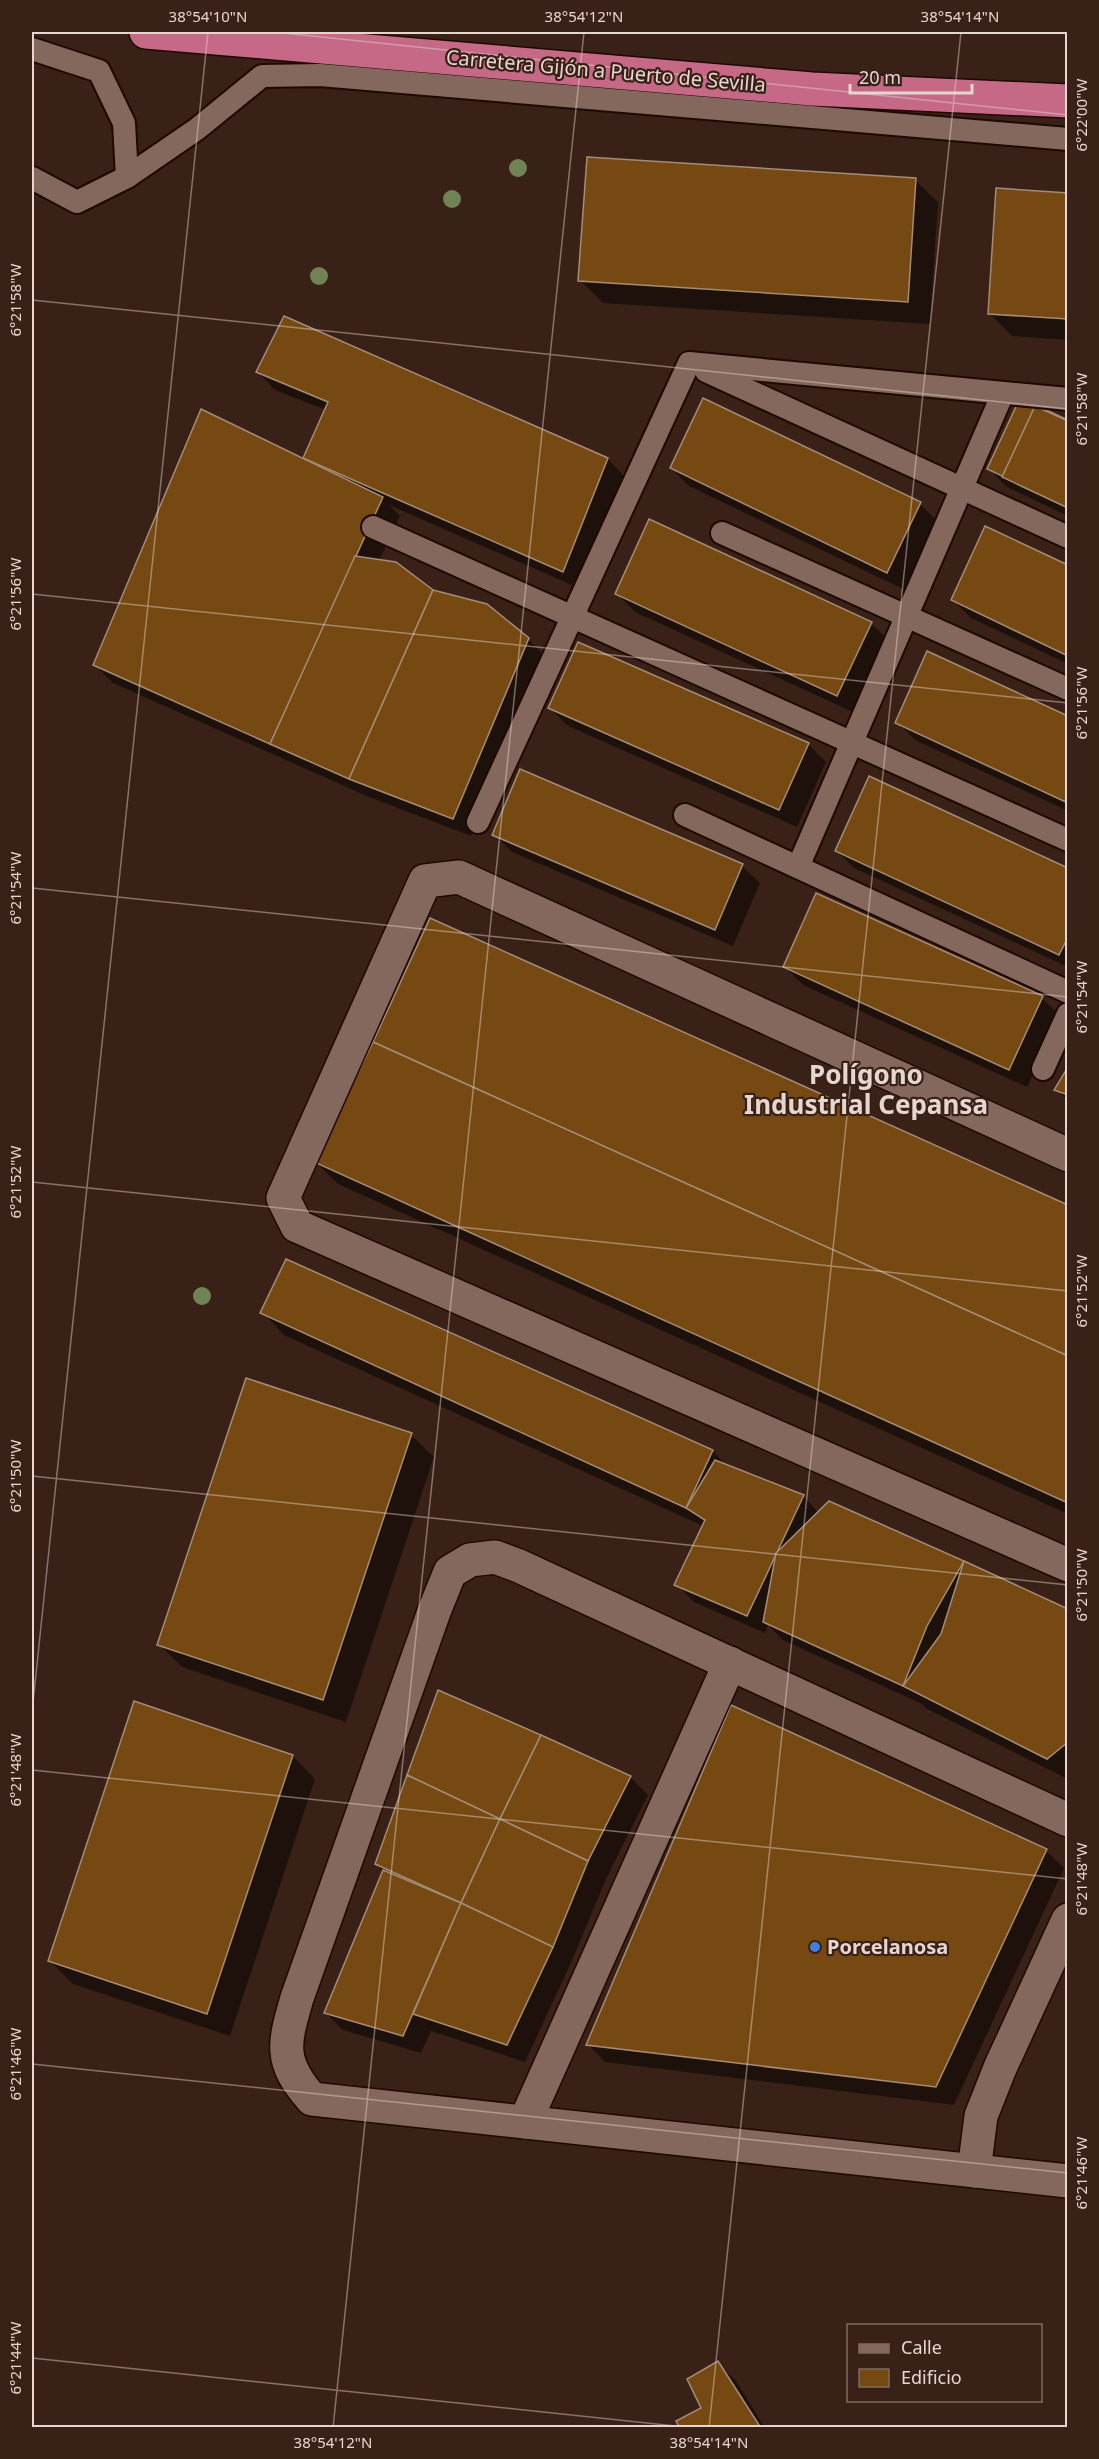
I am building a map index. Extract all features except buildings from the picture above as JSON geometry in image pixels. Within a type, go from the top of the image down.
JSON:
[{"type":"highway","name":"Carretera Gijón a Puerto de Sevilla","points":[[146,32],[813,104],[1000,98],[1068,101]]},
{"type":"highway","points":[[1000,98],[1068,92]]},
{"type":"street","points":[[1068,1155],[459,877],[425,881],[284,1197],[297,1226],[1068,1565]]},
{"type":"street","points":[[1068,1820],[519,1566],[495,1557],[470,1560],[450,1572],[316,1944],[288,2029],[286,2052],[290,2068],[300,2085],[312,2098],[1068,2181]]},
{"type":"street","points":[[525,2122],[730,1663]]},
{"type":"street","points":[[974,2171],[981,2116],[1000,2068],[1068,1920]]},
{"type":"lane","points":[[32,49],[99,71],[124,123],[127,177]]},
{"type":"lane","points":[[32,178],[77,202],[127,177],[197,129],[262,76],[320,75],[813,104],[1068,138]]},
{"type":"lane","points":[[689,363],[1068,399]]},
{"type":"lane","points":[[689,363],[1068,537]]},
{"type":"lane","points":[[478,822],[689,363]]},
{"type":"lane","points":[[798,867],[1003,393]]},
{"type":"lane","points":[[373,527],[1068,840]]},
{"type":"lane","points":[[722,533],[1068,689]]},
{"type":"lane","points":[[685,815],[1068,992]]},
{"type":"lane","points":[[1043,1069],[1068,1014]]},
{"type":"place","name":"Porcelanosa","points":[[815,1947]]},
{"type":"district","name":"Polígono Industrial Cepansa","points":[[866,1090]]}]
